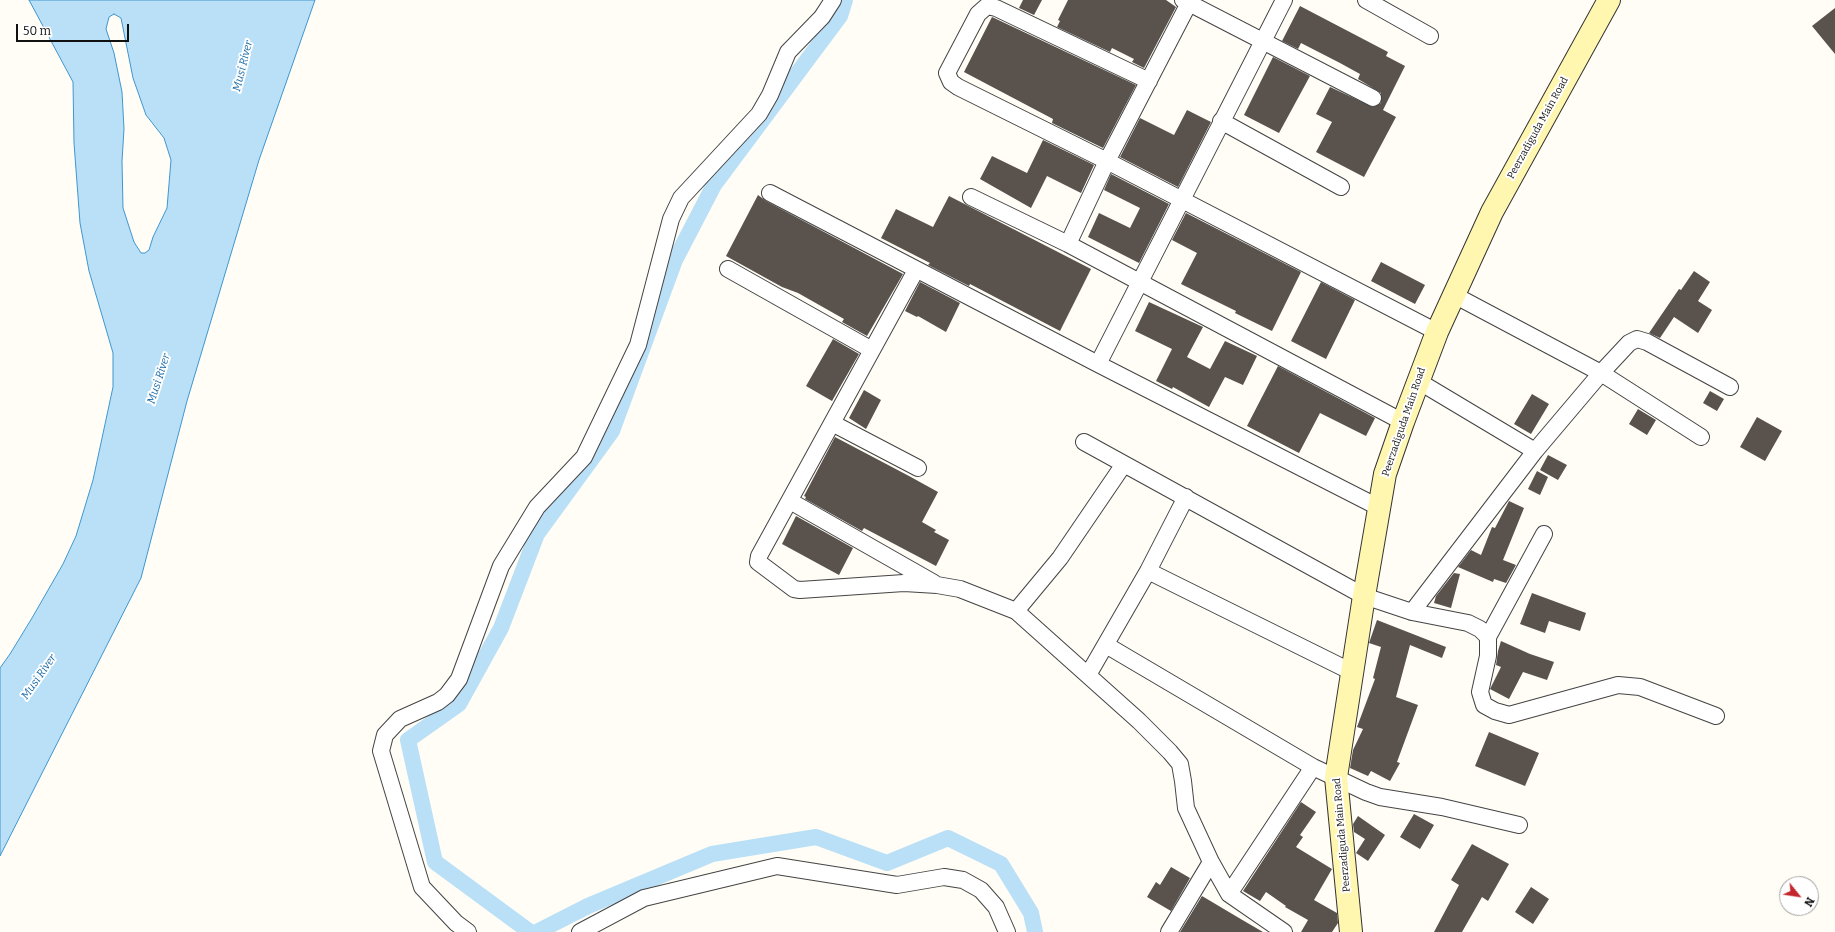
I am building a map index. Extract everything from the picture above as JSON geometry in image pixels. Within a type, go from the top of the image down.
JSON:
[{"type":"street","points":[[468,932],[456,923],[422,887],[381,751],[385,735],[400,719],[438,702],[447,695],[459,679],[501,566],[537,507],[584,457],[638,345],[671,219],[681,198],[759,114],[770,95],[788,52],[822,17],[833,0]]},
{"type":"street","points":[[1098,364],[1284,0]]},
{"type":"street","points":[[1366,0],[1430,36]]},
{"type":"street","name":"Peerzadiguda Main Road","points":[[1351,932],[1336,777],[1364,596],[1385,474],[1437,332],[1492,212],[1609,0]]},
{"type":"street","points":[[1068,244],[1107,160],[1149,81],[1186,2],[1373,98]]},
{"type":"street","points":[[1149,81],[996,8],[987,6],[978,14],[947,73],[951,82],[958,87],[1107,160],[1182,201],[1437,332]]},
{"type":"street","points":[[1221,121],[1340,188]]},
{"type":"street","points":[[770,193],[1098,364],[1380,508]]},
{"type":"street","points":[[971,197],[1068,244],[1403,422]]},
{"type":"street","points":[[728,269],[872,350]]},
{"type":"street","points":[[916,270],[759,556],[758,562],[794,589],[806,590],[904,583],[937,585],[960,589],[1016,611],[1139,721],[1180,764],[1186,808],[1211,862],[1229,894],[1284,932]]},
{"type":"street","points":[[1454,295],[1601,373],[1701,437]]},
{"type":"street","points":[[1412,612],[1535,451],[1601,373],[1629,343],[1637,339],[1647,342],[1730,387]]},
{"type":"street","points":[[1418,381],[1535,451]]},
{"type":"street","points":[[832,423],[918,468]]},
{"type":"street","points":[[1084,442],[1364,596],[1412,612],[1468,623],[1480,629],[1488,637]]},
{"type":"street","points":[[1016,611],[1060,558],[1124,464]]},
{"type":"street","points":[[1088,675],[1148,571],[1186,497]]},
{"type":"street","points":[[790,501],[937,585]]},
{"type":"street","points":[[1544,534],[1488,637],[1488,656],[1480,692],[1484,705],[1496,712],[1509,715],[1618,685],[1640,687],[1716,716]]},
{"type":"street","points":[[1148,571],[1352,672]]},
{"type":"street","points":[[1106,645],[1313,767],[1380,797],[1442,807],[1518,825]]},
{"type":"street","points":[[1229,894],[1313,767]]},
{"type":"street","points":[[1169,932],[1211,862]]},
{"type":"street","points":[[580,932],[644,898],[777,866],[897,885],[944,877],[963,880],[981,890],[996,907],[1007,932]]},
{"type":"water","name":"Musi River","points":[[29,0],[315,0],[259,160],[187,401],[141,578],[0,856],[0,668],[32,618],[63,564],[76,536],[93,480],[113,387],[113,353],[89,271],[80,223],[74,143],[73,82]],"holes":[[[114,14],[121,18],[133,78],[146,115],[164,138],[171,160],[167,208],[153,237],[149,250],[145,253],[141,253],[134,242],[123,208],[122,161],[124,129],[122,92],[114,53],[106,29],[109,17]]]},
{"type":"building","points":[[1023,0],[1042,0],[1034,15],[1019,8]]},
{"type":"building","points":[[1068,0],[1166,0],[1176,7],[1144,68],[1132,62],[1134,59],[1112,48],[1110,52],[1057,27],[1060,21],[1058,20]]},
{"type":"building","points":[[1300,6],[1388,52],[1386,56],[1405,66],[1383,110],[1396,117],[1364,177],[1316,152],[1332,122],[1316,114],[1330,87],[1373,107],[1381,103],[1381,93],[1358,79],[1360,74],[1340,63],[1301,43],[1298,49],[1282,41]]},
{"type":"building","points":[[1835,8],[1835,54],[1812,26]]},
{"type":"building","points":[[992,17],[1136,85],[1103,148],[1052,123],[1053,119],[964,72]]},
{"type":"building","points":[[1273,57],[1310,76],[1279,133],[1244,115]]},
{"type":"building","points":[[1187,110],[1211,122],[1178,187],[1120,157],[1140,118],[1174,135]]},
{"type":"building","points":[[1043,140],[1094,165],[1081,193],[1047,176],[1031,208],[980,179],[992,156],[1027,173]]},
{"type":"building","points":[[1111,174],[1169,204],[1139,263],[1088,237],[1099,213],[1130,228],[1140,208],[1104,190]]},
{"type":"building","points":[[758,195],[766,201],[903,274],[867,336],[842,322],[844,319],[798,293],[782,287],[726,256]]},
{"type":"building","points":[[949,196],[1091,269],[1060,331],[970,284],[969,286],[928,265],[930,263],[881,238],[896,209],[933,227]]},
{"type":"building","points":[[1186,213],[1301,272],[1272,331],[1235,313],[1236,311],[1181,284],[1197,253],[1172,240]]},
{"type":"building","points":[[1381,262],[1425,285],[1415,304],[1371,281]]},
{"type":"building","points":[[1694,271],[1710,282],[1698,301],[1712,310],[1698,333],[1674,317],[1660,338],[1649,333],[1679,289],[1681,290]]},
{"type":"building","points":[[920,282],[960,303],[946,332],[918,316],[917,317],[905,311]]},
{"type":"building","points":[[1321,282],[1355,300],[1326,359],[1291,341]]},
{"type":"building","points":[[1149,302],[1203,327],[1187,357],[1210,369],[1225,341],[1257,356],[1243,385],[1225,377],[1209,407],[1173,387],[1172,389],[1156,381],[1172,349],[1135,331]]},
{"type":"building","points":[[833,339],[859,354],[832,401],[806,386]]},
{"type":"building","points":[[1278,366],[1375,418],[1366,436],[1320,413],[1299,453],[1247,426]]},
{"type":"building","points":[[864,390],[881,400],[866,429],[849,418]]},
{"type":"building","points":[[1710,391],[1724,399],[1717,411],[1703,403]]},
{"type":"building","points":[[1532,394],[1549,404],[1531,434],[1514,424]]},
{"type":"building","points":[[1638,409],[1656,420],[1647,435],[1629,424]]},
{"type":"building","points":[[1757,417],[1782,431],[1765,461],[1740,447]]},
{"type":"building","points":[[835,437],[938,492],[922,522],[936,530],[934,532],[949,540],[936,566],[864,528],[862,531],[805,499],[806,497],[804,496]]},
{"type":"building","points":[[1548,455],[1567,465],[1558,480],[1540,470]]},
{"type":"building","points":[[1537,471],[1548,477],[1540,495],[1528,489]]},
{"type":"building","points":[[1509,501],[1524,508],[1503,560],[1516,565],[1506,583],[1494,579],[1493,582],[1458,567],[1471,550],[1481,555],[1492,527],[1495,528]]},
{"type":"building","points":[[796,516],[853,548],[839,575],[782,544]]},
{"type":"building","points":[[1454,573],[1460,574],[1451,608],[1434,603],[1436,596]]},
{"type":"building","points":[[1532,593],[1586,613],[1580,631],[1549,621],[1545,633],[1520,624]]},
{"type":"building","points":[[1377,620],[1446,647],[1442,658],[1410,645],[1396,697],[1418,705],[1397,762],[1400,763],[1390,781],[1371,771],[1368,776],[1350,768],[1353,750],[1363,729],[1357,727],[1375,679],[1373,678],[1381,647],[1369,643]]},
{"type":"building","points":[[1501,641],[1530,654],[1554,662],[1547,680],[1523,672],[1509,699],[1490,689],[1501,667],[1496,665]]},
{"type":"building","points":[[1489,732],[1539,753],[1525,786],[1475,766]]},
{"type":"building","points":[[1301,802],[1316,812],[1300,835],[1303,837],[1296,847],[1332,869],[1314,900],[1337,913],[1338,923],[1332,932],[1301,932],[1308,920],[1285,907],[1286,906],[1266,892],[1260,901],[1243,891]]},
{"type":"building","points":[[1414,814],[1434,825],[1420,849],[1400,837]]},
{"type":"building","points":[[1358,816],[1385,835],[1368,861],[1356,853],[1365,839],[1354,832],[1353,824]]},
{"type":"building","points":[[1472,844],[1509,864],[1488,901],[1482,897],[1462,932],[1434,932],[1459,885],[1451,880]]},
{"type":"building","points":[[1171,867],[1190,878],[1171,911],[1147,897],[1156,882],[1160,885]]},
{"type":"building","points":[[1531,887],[1549,899],[1533,924],[1515,912]]},
{"type":"building","points":[[1202,896],[1239,918],[1263,932],[1180,932]]},
{"type":"waterway","points":[[530,932],[435,862],[408,740],[459,704],[501,628],[537,534],[612,431],[675,260],[714,185],[840,16],[845,0]]},
{"type":"waterway","points":[[537,932],[588,906],[712,854],[816,837],[887,863],[948,838],[1001,864],[1031,913],[1035,932]]}]
